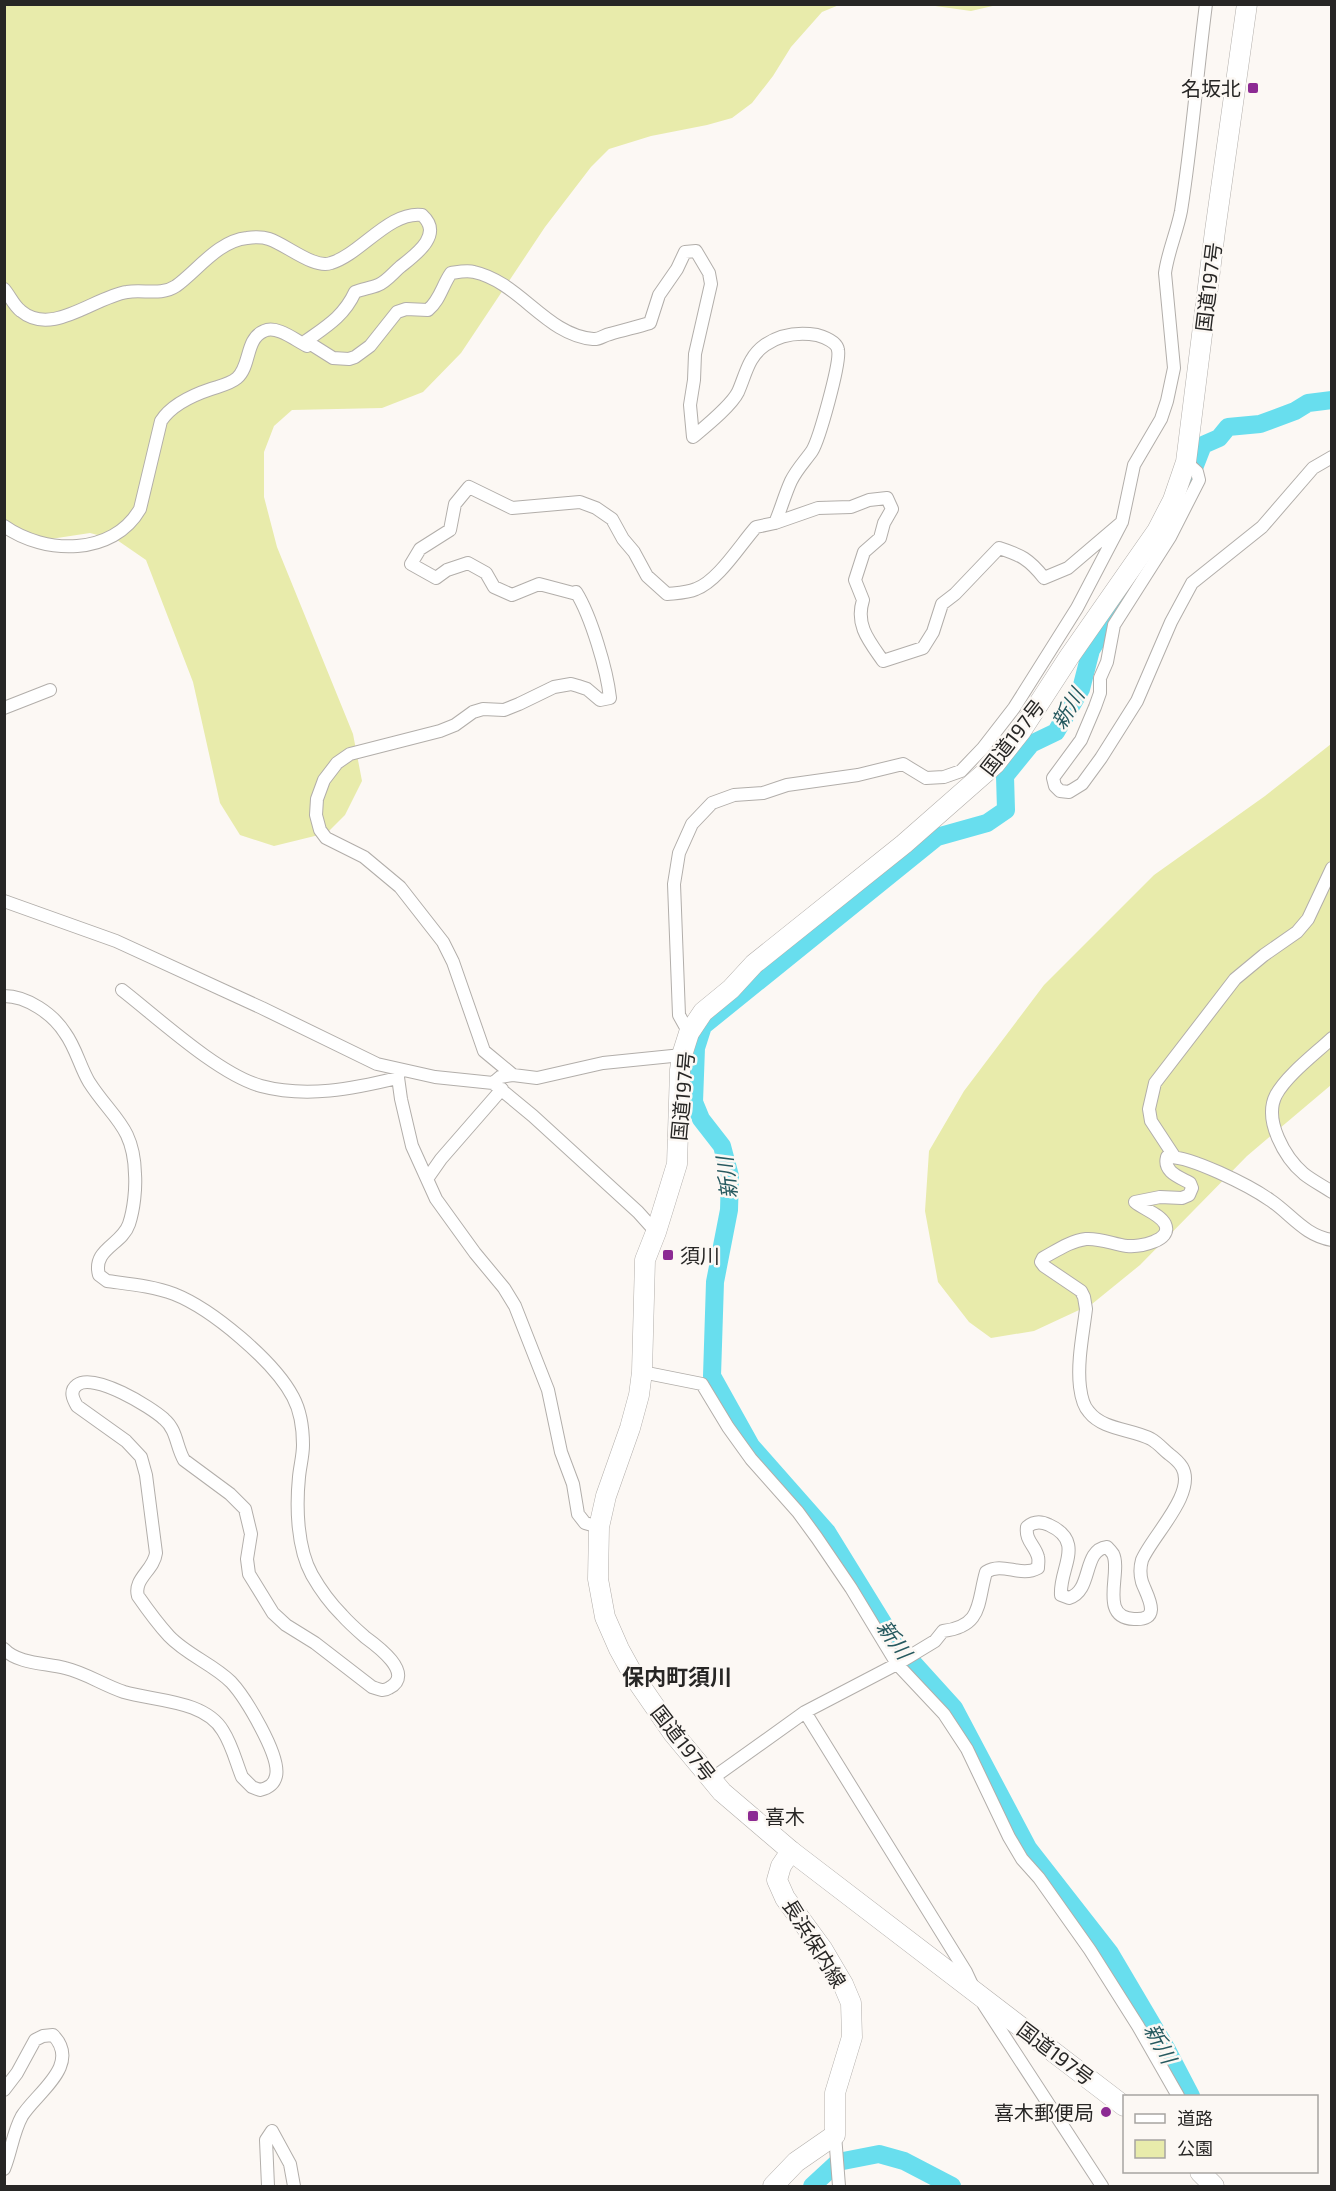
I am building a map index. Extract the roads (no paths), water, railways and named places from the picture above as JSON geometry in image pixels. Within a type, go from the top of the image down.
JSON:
[{"type":"main road","name":"国道197号","points":[[1123,2104],[791,1851],[710,1780],[673,1733],[635,1678],[619,1649],[605,1617],[598,1579],[599,1527],[606,1496],[639,1395],[642,1372],[645,1260],[677,1164],[680,1070],[689,1033],[703,1012],[731,989],[754,964],[904,844],[995,764],[1021,731],[1069,657],[1106,621],[1173,500],[1186,462],[1247,4]]},
{"type":"main road","name":"長浜保内線","points":[[791,1851],[781,1866],[777,1880],[785,1898],[833,1967],[851,2003],[852,2037],[835,2093],[836,2139]]},
{"type":"main road","points":[[772,2187],[796,2162],[836,2139]]},
{"type":"street","points":[[689,1033],[679,1015],[674,884],[679,854],[692,824],[712,803],[734,795],[763,793],[787,785],[858,775],[903,764],[926,778],[944,777],[961,771],[983,748],[1014,708],[1077,608],[1122,522],[1134,465],[1161,418],[1174,368],[1164,273],[1179,222],[1184,191],[1206,4]]},
{"type":"street","points":[[4,289],[20,311],[34,319],[44,321],[57,319],[126,292],[167,290],[207,258],[245,238],[266,238],[281,243],[318,264],[330,264],[404,218],[415,214],[422,215],[430,231],[427,243],[420,252],[379,285],[355,292],[347,308],[328,326],[306,341]]},
{"type":"street","points":[[306,341],[333,358],[355,357],[370,346],[398,312],[406,309],[428,310],[438,302],[443,286],[451,273],[472,271],[496,279],[516,292],[554,324],[577,337],[596,340],[607,334],[650,323],[659,295],[678,269],[685,252],[696,251],[709,273],[711,284],[695,354],[690,405],[693,436],[715,419],[738,393],[749,363],[765,345],[781,337],[806,333],[824,337],[837,346],[839,352],[833,386],[813,449],[791,482],[776,523]]},
{"type":"street","points":[[4,526],[35,541],[61,547],[104,541],[116,536],[134,520],[140,509],[161,421],[168,410],[199,393],[232,382],[240,376],[250,347],[256,337],[265,331],[274,330],[307,346],[306,341]]},
{"type":"street","points":[[1106,621],[1107,662],[1100,678],[1100,693],[1081,740],[1053,778],[1055,786],[1060,791],[1069,792],[1082,784],[1101,758],[1137,701],[1171,622],[1192,583],[1262,527],[1313,468],[1332,457]]},
{"type":"street","points":[[513,1075],[484,1051],[453,962],[443,942],[400,887],[364,857],[326,838],[320,830],[316,815],[317,799],[324,780],[337,763],[350,754],[440,731],[455,725],[473,712],[504,710],[554,687],[571,684],[587,689],[600,700],[610,698],[606,673],[594,634],[576,592],[539,584],[512,595],[494,587],[486,573],[468,563],[447,570],[436,578],[411,564],[420,549],[450,530],[455,504],[469,487],[512,508],[580,502],[596,508],[612,519],[647,576],[667,594],[694,590],[702,586],[723,568],[756,527],[776,523],[818,508],[851,507],[869,500],[887,498],[892,509],[884,523],[880,538],[864,552],[855,580],[863,600],[859,613],[867,638],[883,661],[923,648],[933,632],[942,604],[955,594],[999,548],[1022,555],[1044,578],[1068,568],[1122,522]]},
{"type":"street","points":[[4,708],[50,690]]},
{"type":"street","points":[[1174,1156],[1151,1121],[1149,1109],[1155,1083],[1235,979],[1263,955],[1297,932],[1308,919],[1332,868]]},
{"type":"street","points":[[4,901],[116,941],[282,1017],[397,1074]]},
{"type":"street","points":[[122,990],[208,1057],[237,1076],[259,1085],[306,1092],[330,1091],[397,1074],[498,1086],[638,1212],[656,1232]]},
{"type":"street","points":[[4,996],[13,996],[30,1003],[58,1024],[66,1034],[88,1079],[128,1134],[135,1173],[130,1223],[121,1237],[104,1251],[99,1259],[97,1268],[99,1275],[107,1281],[174,1294],[192,1303],[232,1331],[270,1366],[281,1380],[292,1395],[302,1422],[303,1448],[298,1508],[305,1558],[327,1598],[351,1625],[384,1651],[396,1668],[397,1677],[388,1690],[372,1687],[315,1643],[279,1619],[249,1574],[247,1559],[251,1534],[248,1516],[239,1501],[184,1460],[180,1454],[175,1432],[164,1419],[129,1396],[90,1383],[74,1386],[73,1399],[77,1406],[126,1441],[144,1464],[156,1553],[152,1566],[137,1584],[138,1596],[174,1640],[193,1656],[221,1673],[237,1689],[254,1715],[273,1756],[277,1767],[273,1784],[260,1790],[246,1782],[222,1729],[216,1721],[199,1711],[168,1700],[126,1692],[82,1673],[15,1657],[4,1649]]},
{"type":"street","points":[[1332,1038],[1284,1084],[1273,1105],[1273,1121],[1282,1147],[1304,1173],[1332,1192]]},
{"type":"street","points":[[427,1179],[498,1086],[500,1077],[513,1075],[537,1078],[603,1063],[682,1055]]},
{"type":"street","points":[[397,1074],[412,1146],[436,1199],[504,1288],[515,1306],[548,1390],[561,1452],[573,1484],[578,1514],[585,1523],[599,1527]]},
{"type":"street","points":[[710,1780],[806,1712],[897,1664],[935,1641],[943,1631],[957,1629],[971,1620],[980,1605],[986,1572],[993,1568],[1030,1572],[1038,1568],[1038,1557],[1026,1533],[1027,1527],[1038,1522],[1049,1525],[1062,1534],[1067,1541],[1068,1560],[1060,1583],[1061,1595],[1069,1598],[1078,1593],[1086,1580],[1094,1554],[1100,1548],[1107,1547],[1113,1555],[1115,1564],[1113,1593],[1115,1607],[1132,1620],[1147,1616],[1151,1607],[1150,1597],[1142,1584],[1140,1565],[1176,1507],[1184,1488],[1185,1476],[1182,1467],[1174,1458],[1152,1440],[1099,1421],[1089,1413],[1084,1405],[1080,1386],[1086,1309],[1084,1297],[1081,1291],[1044,1266],[1041,1262],[1043,1258],[1080,1240],[1103,1240],[1130,1246],[1161,1238],[1166,1233],[1166,1226],[1162,1219],[1135,1202],[1160,1197],[1182,1198],[1188,1195],[1190,1184],[1167,1169],[1165,1163],[1167,1157],[1174,1156],[1189,1160],[1249,1188],[1271,1200],[1301,1227],[1321,1239],[1332,1240]]},
{"type":"street","points":[[642,1372],[702,1384],[728,1427],[752,1459],[798,1512],[851,1588],[897,1664],[944,1714],[967,1749],[1022,1859],[1039,1878],[1090,1950],[1138,2026],[1177,2095]]},
{"type":"street","points":[[806,1712],[966,1972],[975,1992],[1102,2187]]},
{"type":"street","points":[[4,2090],[35,2040],[53,2035],[59,2041],[60,2068],[22,2118],[4,2169]]},
{"type":"street","points":[[267,2187],[266,2140],[272,2131],[290,2164],[294,2187]]},
{"type":"street","points":[[836,2139],[838,2182]]},
{"type":"waterway","name":"新川","points":[[1187,486],[1203,445],[1219,438],[1228,427],[1260,424],[1295,411],[1308,403],[1332,400]]},
{"type":"waterway","name":"新川","points":[[1145,563],[1091,650],[1081,689],[1056,732],[1031,744],[1005,776],[1006,810],[987,823],[937,837],[703,1026],[696,1048],[694,1102],[701,1119],[722,1146],[730,1176],[729,1210],[715,1282],[712,1376],[751,1446],[827,1532],[896,1644],[954,1708],[1028,1848],[1110,1953],[1166,2048],[1190,2095]]},
{"type":"waterway","points":[[812,2186],[838,2162],[879,2154],[904,2161],[952,2186]]},
{"type":"place","name":"名坂北","points":[[1253,88]]},
{"type":"place","name":"須川","points":[[668,1255]]},
{"type":"place","name":"喜木","points":[[753,1816]]},
{"type":"place","name":"喜木郵便局","points":[[1106,2112]]},
{"type":"district","name":"保内町須川","points":[[677,1676]]}]
